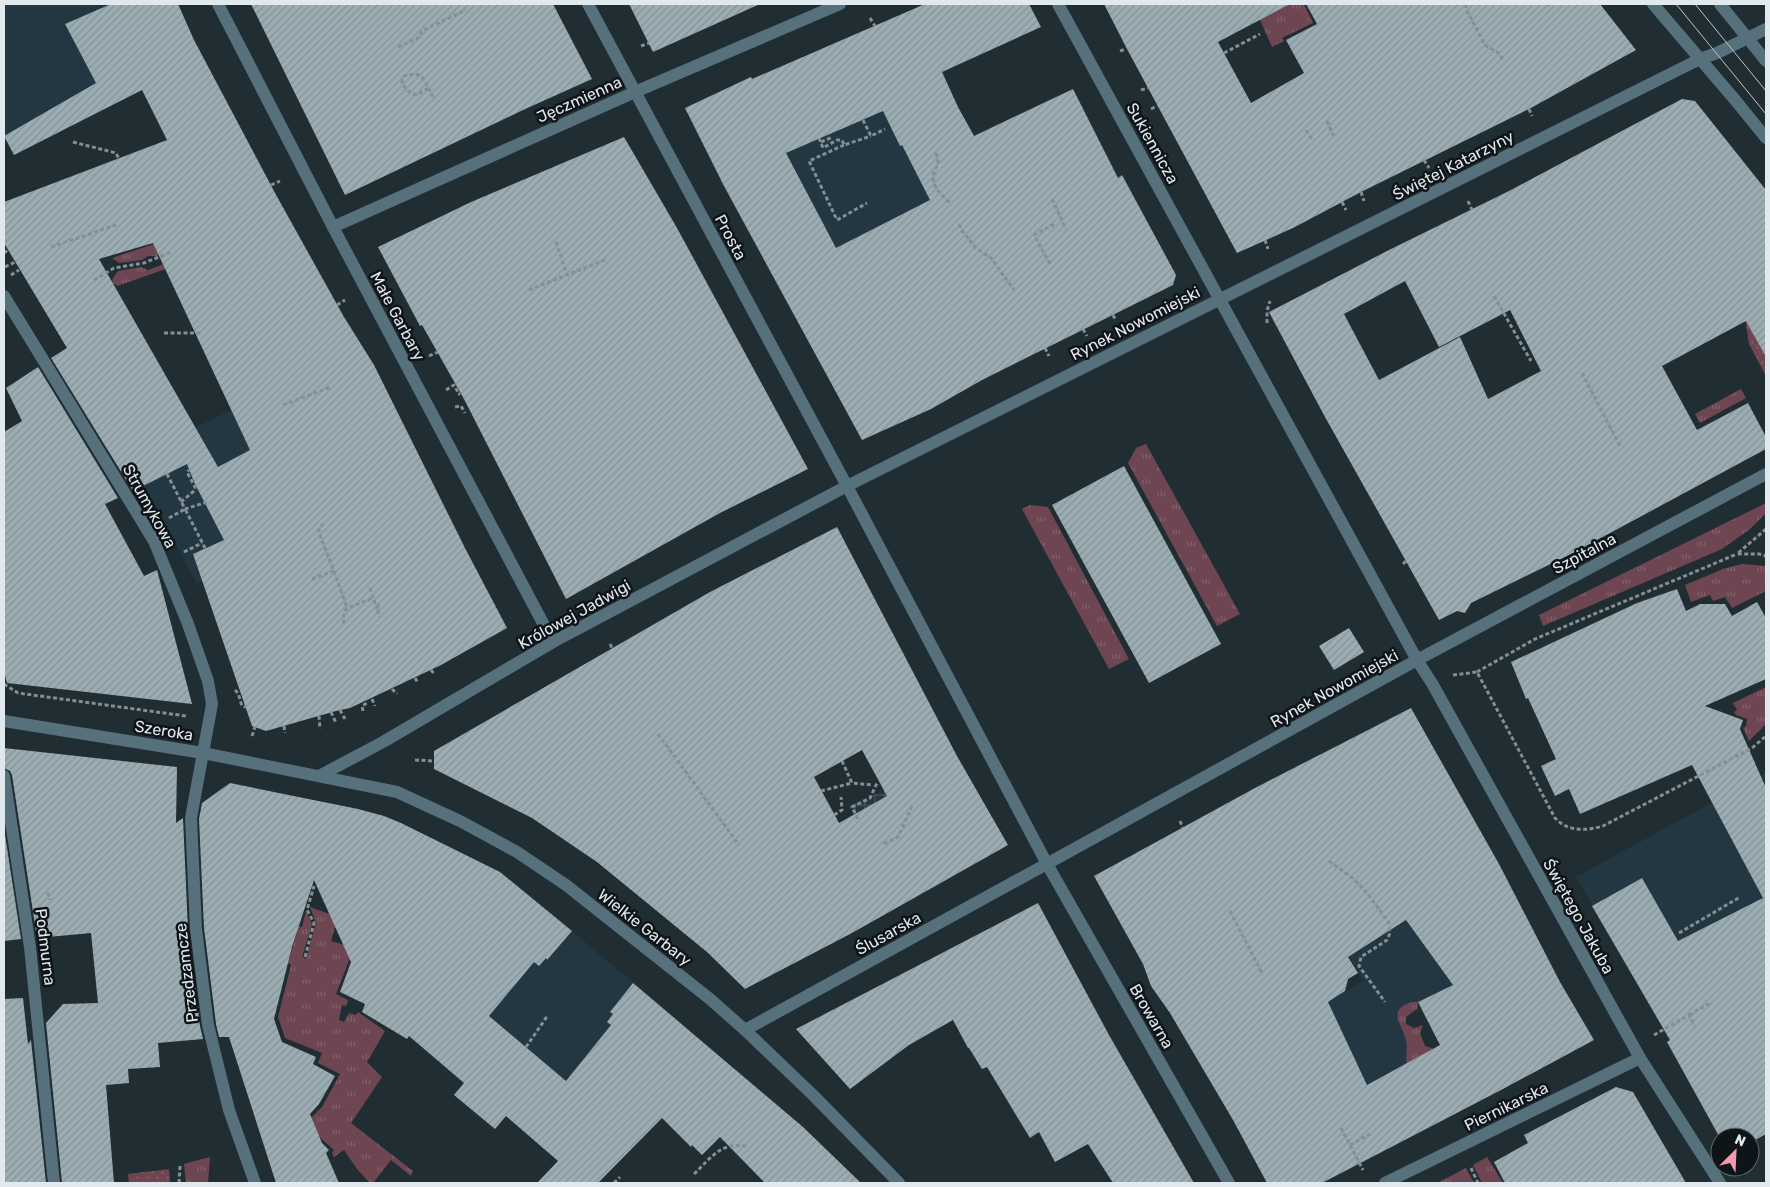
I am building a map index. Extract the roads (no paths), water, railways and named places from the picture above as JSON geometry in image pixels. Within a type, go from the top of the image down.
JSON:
[{"type":"street","name":"Małe Garbary","points":[[218,4],[333,227],[553,642]]},
{"type":"street","name":"Prosta","points":[[588,4],[847,486]]},
{"type":"street","name":"Jęczmienna","points":[[333,227],[635,92],[840,4]]},
{"type":"street","name":"Sukiennicza","points":[[1058,4],[1220,299]]},
{"type":"street","points":[[1653,4],[1766,138]]},
{"type":"street","points":[[1720,4],[1766,61]]},
{"type":"street","name":"Świętej Katarzyny","points":[[1220,299],[1700,59],[1766,29]]},
{"type":"street","name":"Strumykowa","points":[[4,296],[154,541],[192,634],[208,681],[212,704],[204,752]]},
{"type":"street","name":"Rynek Nowomiejski","points":[[847,486],[1220,299],[1417,660],[1047,864]]},
{"type":"street","name":"Szpitalna","points":[[1417,660],[1766,474]]},
{"type":"street","points":[[847,486],[1047,864]]},
{"type":"street","name":"Królowej Jadwigi","points":[[319,776],[383,742],[553,642],[847,486]]},
{"type":"street","name":"Świętego Jakuba","points":[[1417,660],[1640,1058],[1720,1183]]},
{"type":"street","name":"Szeroka","points":[[4,722],[204,752],[319,776]]},
{"type":"street","name":"Przedzamcze","points":[[204,752],[191,818],[196,929],[205,1009],[229,1110],[254,1183]]},
{"type":"street","name":"Podmurna","points":[[4,776],[30,948],[54,1183]]},
{"type":"street","name":"Wielkie Garbary","points":[[319,776],[397,792],[468,825],[517,852],[558,880],[702,993],[745,1030],[814,1096],[899,1183]]},
{"type":"street","name":"Ślusarska","points":[[745,1030],[1047,864]]},
{"type":"street","name":"Browarna","points":[[1047,864],[1229,1183]]},
{"type":"street","name":"Piernikarska","points":[[1385,1183],[1640,1058]]},
{"type":"tram line","points":[[1676,4],[1766,114]]},
{"type":"tram line","points":[[1695,4],[1766,91]]}]
